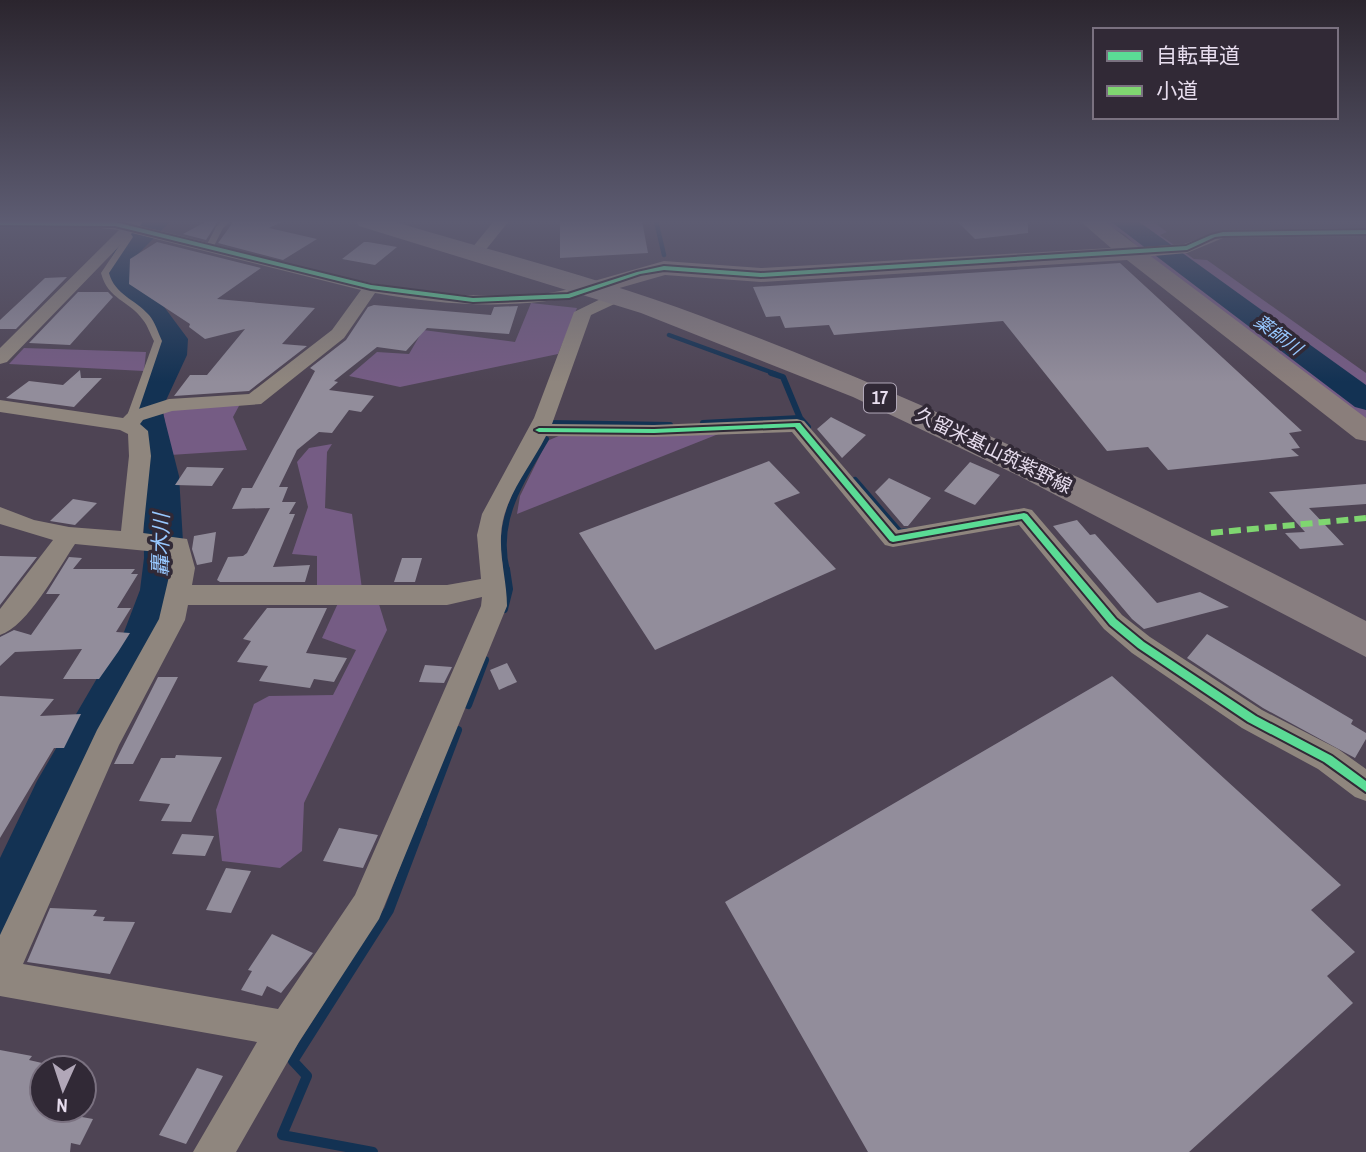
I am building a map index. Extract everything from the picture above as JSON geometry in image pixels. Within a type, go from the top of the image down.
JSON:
[{"type":"main road","name":"久留米基山筑紫野線","points":[[547,275],[606,292],[690,322],[909,410],[1158,529],[1366,640]]},
{"type":"street","points":[[0,358],[83,275]]},
{"type":"street","points":[[317,275],[371,288],[473,300],[550,299],[606,292],[648,275]]},
{"type":"street","points":[[1160,275],[1366,432]]},
{"type":"street","points":[[0,406],[132,420],[169,405],[201,401],[254,400],[338,334],[371,288]]},
{"type":"street","points":[[213,1152],[286,1029],[367,907],[494,606],[496,583],[489,529],[502,489],[524,459],[539,430],[583,312],[606,292]]},
{"type":"street","points":[[132,420],[138,430],[140,456],[134,540]]},
{"type":"street","points":[[539,430],[654,431],[797,425],[893,539],[1024,516],[1113,622],[1141,645],[1252,719],[1328,759],[1366,786]]},
{"type":"street","points":[[0,515],[30,527],[69,535],[179,545],[183,568],[172,620],[107,739],[5,951]]},
{"type":"street","points":[[0,625],[13,613],[69,535]]},
{"type":"street","points":[[178,596],[447,595],[496,583]]},
{"type":"street","points":[[0,978],[286,1029]]},
{"type":"lane","points":[[105,275],[107,282],[123,302],[145,316],[158,341],[132,420]]},
{"type":"shaded area","points":[[1171,275],[1186,275],[1366,410],[1366,421]]},
{"type":"shaded area","points":[[1208,275],[1228,275],[1366,373],[1366,390]]},
{"type":"shaded area","points":[[531,303],[577,308],[558,354],[400,387],[349,376],[377,352],[409,354],[423,330],[515,342]]},
{"type":"shaded area","points":[[24,348],[146,352],[144,371],[9,364]]},
{"type":"shaded area","points":[[240,404],[233,417],[247,450],[170,455],[163,410]]},
{"type":"shaded area","points":[[721,433],[517,514],[520,496],[547,441],[561,435]]},
{"type":"shaded area","points":[[332,444],[327,452],[325,508],[352,514],[362,589],[317,589],[317,556],[292,554],[308,507],[297,462],[309,448]]},
{"type":"shaded area","points":[[339,601],[378,601],[387,630],[304,803],[302,851],[280,868],[222,861],[216,810],[254,704],[269,696],[333,695],[356,650],[322,638]]},
{"type":"building","points":[[129,275],[251,275],[217,299],[315,308],[282,344],[307,346],[249,391],[174,396],[190,375],[207,375],[245,329],[205,339],[189,327],[190,324],[129,284]]},
{"type":"building","points":[[940,275],[1133,275],[1302,431],[1289,433],[1300,448],[1291,449],[1299,456],[1168,470],[1148,447],[1107,451],[1003,321],[834,335],[829,325],[785,328],[780,316],[766,317],[753,287]]},
{"type":"building","points":[[67,277],[16,329],[0,329],[0,320],[45,278]]},
{"type":"building","points":[[78,292],[108,292],[113,297],[70,345],[29,343]]},
{"type":"building","points":[[374,305],[491,315],[494,307],[518,306],[509,334],[427,328],[406,351],[377,347],[334,381],[338,382],[329,390],[374,396],[361,412],[349,410],[332,433],[319,432],[297,450],[279,487],[288,487],[282,502],[296,502],[289,514],[295,514],[273,567],[310,565],[305,582],[220,582],[217,580],[228,557],[243,556],[247,553],[270,508],[232,509],[242,488],[252,488],[315,371],[310,368],[346,340],[368,307]]},
{"type":"building","points":[[80,370],[81,378],[102,378],[74,407],[6,398],[29,381],[63,385]]},
{"type":"building","points":[[831,417],[866,435],[842,458],[817,429]]},
{"type":"building","points":[[769,461],[800,493],[774,503],[836,569],[655,650],[579,533]]},
{"type":"building","points":[[970,462],[1000,475],[975,505],[944,491]]},
{"type":"building","points":[[187,467],[224,468],[212,486],[175,485]]},
{"type":"building","points":[[889,478],[931,498],[908,526],[904,526],[875,492]]},
{"type":"building","points":[[1366,484],[1366,504],[1309,508],[1344,545],[1300,549],[1285,533],[1305,532],[1269,492]]},
{"type":"building","points":[[73,499],[97,503],[75,525],[50,521]]},
{"type":"building","points":[[1077,520],[1090,535],[1095,534],[1157,603],[1200,592],[1229,607],[1144,629],[1132,619],[1053,526]]},
{"type":"building","points":[[216,532],[212,562],[197,565],[192,549],[194,536]]},
{"type":"building","points":[[0,556],[37,557],[0,605]]},
{"type":"building","points":[[69,557],[82,558],[73,569],[135,569],[131,574],[138,574],[117,608],[131,608],[116,632],[130,633],[118,652],[99,679],[63,679],[82,649],[15,652],[0,666],[0,637],[14,630],[31,635],[60,594],[46,594]]},
{"type":"building","points":[[402,558],[422,558],[415,582],[394,582]]},
{"type":"building","points":[[267,608],[327,608],[306,653],[347,658],[334,682],[314,679],[310,688],[259,681],[268,666],[237,662],[251,641],[243,639]]},
{"type":"building","points":[[1207,634],[1353,720],[1351,724],[1366,733],[1366,739],[1355,758],[1263,708],[1187,658]]},
{"type":"building","points":[[507,663],[517,682],[499,690],[490,670]]},
{"type":"building","points":[[425,665],[452,667],[444,683],[419,682]]},
{"type":"building","points":[[1112,676],[1341,885],[1311,910],[1355,952],[1327,976],[1353,1003],[1189,1152],[868,1152],[725,902]]},
{"type":"building","points":[[158,677],[178,677],[133,764],[114,764]]},
{"type":"building","points":[[0,696],[54,699],[40,716],[81,714],[64,748],[54,748],[0,838]]},
{"type":"building","points":[[176,755],[222,757],[191,822],[161,821],[170,804],[139,801],[161,758],[175,758]]},
{"type":"building","points":[[339,828],[378,835],[363,868],[323,861]]},
{"type":"building","points":[[182,834],[214,836],[205,856],[172,854]]},
{"type":"building","points":[[226,868],[251,871],[231,913],[206,910]]},
{"type":"building","points":[[50,908],[97,910],[93,916],[105,917],[103,921],[135,922],[110,974],[27,962]]},
{"type":"building","points":[[272,934],[313,953],[281,993],[267,986],[262,996],[241,990],[252,971],[248,970]]},
{"type":"building","points":[[0,1050],[28,1055],[28,1124],[90,1124],[80,1145],[71,1143],[70,1152],[0,1152]]},
{"type":"building","points":[[197,1068],[223,1076],[186,1144],[159,1135]]},
{"type":"waterway","name":"轟木川","points":[[0,918],[55,798],[144,636],[160,590],[164,558],[161,476],[146,409],[172,355],[173,339],[149,306],[122,284],[121,275]]},
{"type":"waterway","name":"薬師川","points":[[1195,275],[1366,400]]},
{"type":"waterway","points":[[669,335],[776,374]]},
{"type":"waterway","points":[[771,373],[783,377],[800,418]]},
{"type":"waterway","points":[[703,423],[800,418]]},
{"type":"waterway","points":[[800,418],[808,427]]},
{"type":"waterway","points":[[549,423],[670,425]]},
{"type":"waterway","points":[[507,571],[504,552],[507,518],[519,486],[546,439]]},
{"type":"waterway","points":[[855,480],[900,532],[907,531]]},
{"type":"waterway","points":[[504,609],[509,589],[506,569]]},
{"type":"waterway","points":[[468,705],[485,660]]},
{"type":"waterway","points":[[422,825],[458,730]]},
{"type":"waterway","points":[[373,1152],[282,1135],[307,1076],[293,1061],[389,910],[422,823]]},
{"type":"marked path","points":[[1211,533],[1366,518]]},
{"type":"cycle path","points":[[321,275],[371,287],[473,300],[569,296],[634,275]]},
{"type":"cycle path","points":[[758,275],[765,275]]},
{"type":"cycle path","points":[[539,430],[654,431],[797,425],[893,539],[1024,516],[1113,622],[1141,645],[1252,719],[1328,759],[1366,787]]}]
